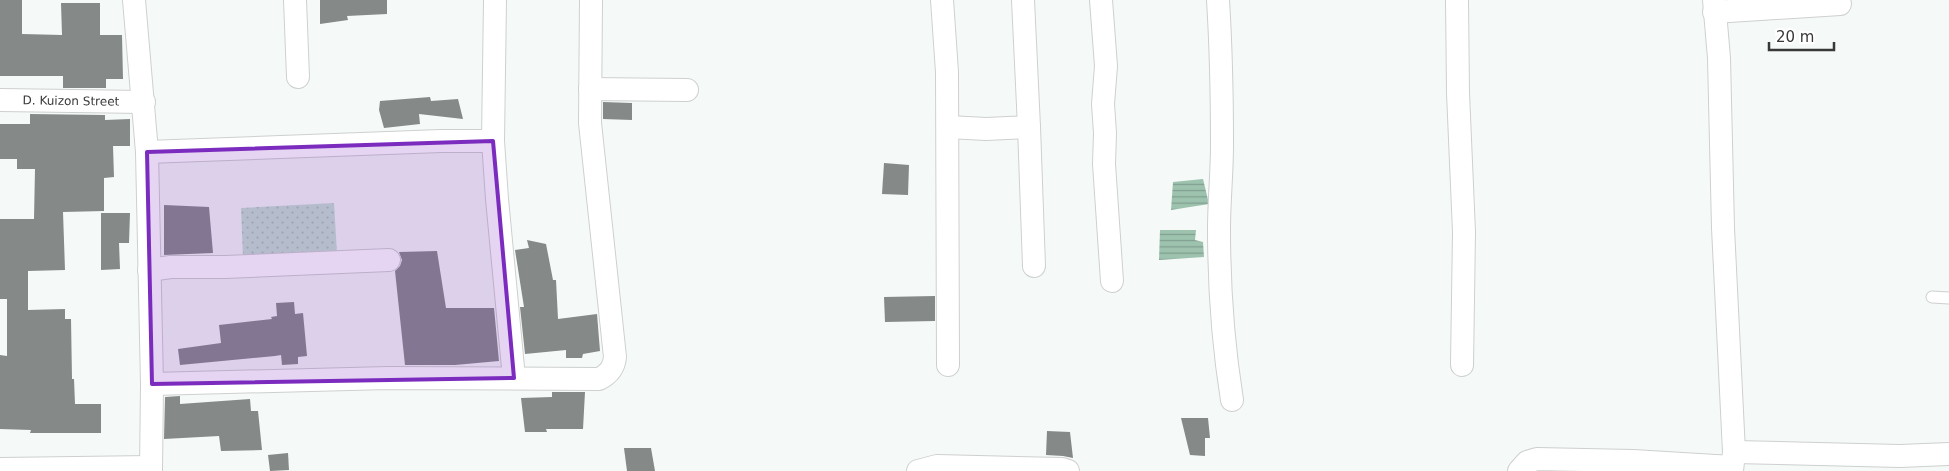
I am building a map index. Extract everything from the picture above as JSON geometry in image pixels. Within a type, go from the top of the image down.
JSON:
[{"type":"street","points":[[0,469],[151,469],[152,384],[146,152],[144,102],[134,0]]},
{"type":"street","points":[[294,0],[298,77]]},
{"type":"street","points":[[495,0],[493,141],[496,199],[514,378]]},
{"type":"street","points":[[152,384],[379,378],[599,380],[609,373],[614,365],[615,357],[590,123],[591,0]]},
{"type":"street","points":[[942,0],[947,72],[948,127],[948,365]]},
{"type":"street","points":[[1023,0],[1034,266]]},
{"type":"street","points":[[1101,0],[1106,66],[1103,104],[1105,133],[1104,164],[1112,281]]},
{"type":"street","points":[[1218,0],[1222,67],[1219,229],[1221,290],[1225,351],[1232,400]]},
{"type":"street","points":[[1457,0],[1458,93],[1464,232],[1462,365]]},
{"type":"street","points":[[1733,463],[1723,228],[1719,58],[1714,6],[1840,4]]},
{"type":"street","points":[[590,89],[687,90]]},
{"type":"street","name":"D. Kuizon Street","points":[[0,100],[144,102]]},
{"type":"street","points":[[948,127],[986,129],[1029,127]]},
{"type":"street","points":[[146,152],[441,141],[493,141]]},
{"type":"street","points":[[149,270],[171,267],[225,267],[389,260]]},
{"type":"street","points":[[1519,471],[1527,462],[1537,459],[1632,466],[1949,454]]},
{"type":"street","points":[[918,471],[937,466],[1062,469],[1068,471]]},
{"type":"lane","points":[[1932,297],[1949,298]]},
{"type":"highlighted area","points":[[493,141],[514,378],[152,384],[147,152]]},
{"type":"shaded area","points":[[1203,179],[1209,204],[1171,210],[1173,182]]},
{"type":"shaded area","points":[[334,203],[337,253],[243,258],[241,208]]},
{"type":"shaded area","points":[[1160,230],[1196,230],[1195,240],[1203,242],[1204,257],[1159,260]]},
{"type":"building","points":[[0,0],[22,0],[22,34],[62,35],[61,3],[100,3],[100,35],[122,35],[123,79],[106,79],[106,88],[63,88],[63,76],[0,76]]},
{"type":"building","points":[[320,0],[387,0],[387,14],[347,16],[348,20],[320,24]]},
{"type":"building","points":[[430,97],[431,101],[458,99],[463,119],[419,114],[420,124],[384,128],[379,110],[380,101]]},
{"type":"building","points":[[603,102],[632,103],[632,120],[603,119]]},
{"type":"building","points":[[30,114],[105,115],[105,120],[130,119],[130,146],[113,146],[114,177],[104,178],[104,211],[63,212],[65,270],[28,271],[28,310],[65,309],[65,319],[71,319],[72,379],[74,379],[75,404],[101,404],[101,433],[30,433],[31,430],[0,429],[0,355],[7,356],[7,299],[0,299],[0,219],[34,219],[35,169],[17,169],[17,159],[0,159],[0,124],[30,124]]},
{"type":"building","points":[[884,163],[909,165],[908,195],[882,194]]},
{"type":"building","points":[[164,205],[209,207],[213,253],[164,255]]},
{"type":"building","points":[[101,213],[130,213],[129,243],[119,243],[120,269],[101,270]]},
{"type":"building","points":[[527,240],[546,244],[553,280],[556,280],[558,319],[597,314],[600,351],[583,354],[582,358],[566,358],[566,350],[525,354],[520,307],[524,307],[515,250],[529,248]]},
{"type":"building","points":[[437,251],[446,308],[494,308],[499,361],[455,365],[405,365],[395,271],[400,266],[402,260],[399,252]]},
{"type":"building","points":[[935,296],[935,321],[885,322],[884,297]]},
{"type":"building","points":[[294,302],[295,314],[303,313],[307,356],[298,357],[298,364],[282,365],[281,355],[180,365],[178,349],[221,343],[219,325],[272,319],[271,317],[277,316],[276,303]]},
{"type":"building","points":[[552,392],[585,392],[583,429],[546,429],[547,432],[525,432],[521,398],[552,397]]},
{"type":"building","points":[[180,396],[180,404],[250,399],[251,411],[258,411],[262,450],[221,451],[219,436],[164,439],[165,397]]},
{"type":"building","points":[[1181,418],[1208,418],[1210,438],[1205,438],[1205,456],[1190,455]]},
{"type":"building","points":[[1047,431],[1070,432],[1073,458],[1046,455]]},
{"type":"building","points":[[624,448],[651,448],[655,471],[627,471]]},
{"type":"building","points":[[288,453],[289,470],[270,471],[268,455]]}]
